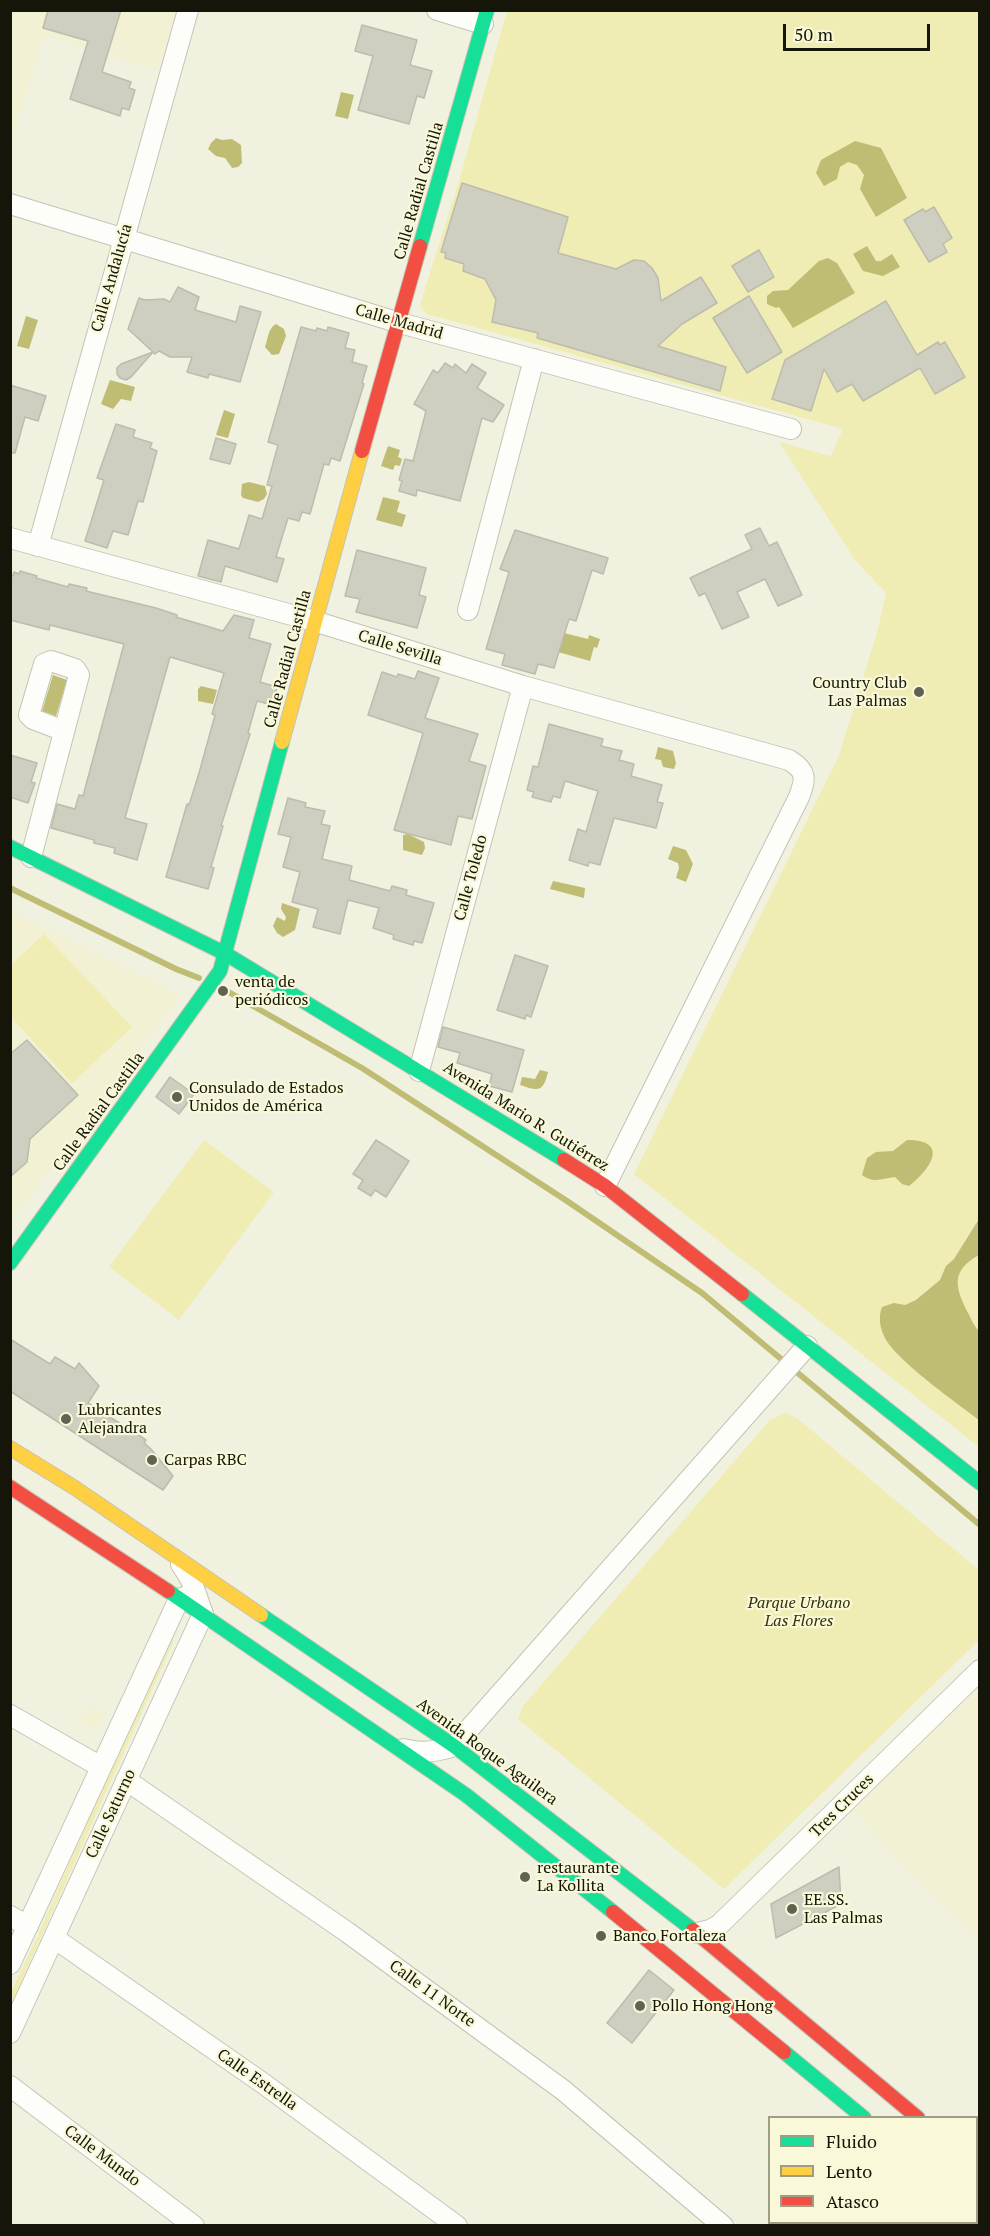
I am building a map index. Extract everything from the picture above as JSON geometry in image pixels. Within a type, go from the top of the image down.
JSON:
[{"type":"street","name":"Calle Andalucía","points":[[38,546],[188,10]]},
{"type":"street","points":[[437,10],[485,17]]},
{"type":"street","name":"Calle Radial Castilla","points":[[10,1263],[220,971],[314,621],[485,17]]},
{"type":"street","name":"Calle Madrid","points":[[10,204],[400,323],[791,429]]},
{"type":"street","points":[[468,610],[534,359]]},
{"type":"street","name":"Calle Sevilla","points":[[10,538],[314,621],[523,686],[789,760],[800,766],[804,775],[799,797],[604,1186]]},
{"type":"street","name":"Calle Toledo","points":[[419,1071],[523,686]]},
{"type":"street","points":[[31,856],[64,731]]},
{"type":"street","name":"Avenida Mario R. Gutiérrez","points":[[10,847],[226,954],[604,1186],[802,1351],[980,1483]]},
{"type":"street","points":[[400,1748],[427,1753],[454,1746],[802,1351]]},
{"type":"street","name":"Avenida Roque Aguilera","points":[[10,1448],[75,1488],[454,1746],[697,1933],[916,2116]]},
{"type":"street","points":[[10,1487],[188,1596],[203,1614],[466,1795],[670,1958],[862,2116]]},
{"type":"street","points":[[174,1556],[191,1580],[188,1596]]},
{"type":"street","points":[[188,1596],[225,1594],[240,1600]]},
{"type":"street","name":"Calle Saturno","points":[[10,1964],[101,1767],[188,1596]]},
{"type":"street","name":"Calle Saturno","points":[[10,2033],[203,1614]]},
{"type":"street","name":"Tres Cruces","points":[[697,1933],[719,1925],[980,1670]]},
{"type":"street","points":[[10,1714],[101,1767]]},
{"type":"street","points":[[454,1746],[454,1772],[466,1795]]},
{"type":"street","name":"Calle 11 Norte","points":[[126,1780],[348,1932],[563,2090],[723,2226]]},
{"type":"street","points":[[10,1916],[28,1926]]},
{"type":"street","name":"Calle Estrella","points":[[54,1938],[264,2084],[457,2226]]},
{"type":"street","name":"Calle Mundo","points":[[10,2086],[194,2226]]},
{"type":"shaded area","points":[[11,11],[176,11],[159,70],[44,36],[11,142]]},
{"type":"shaded area","points":[[341,92],[354,95],[348,119],[335,116]]},
{"type":"shaded area","points":[[216,138],[232,139],[241,145],[242,163],[238,167],[232,168],[225,158],[216,156],[208,149]]},
{"type":"shaded area","points":[[855,141],[881,148],[907,198],[876,217],[860,189],[864,175],[857,165],[848,162],[840,167],[837,179],[824,186],[816,173],[821,160]]},
{"type":"shaded area","points":[[867,246],[876,261],[881,261],[892,254],[900,267],[883,276],[863,271],[853,254]]},
{"type":"shaded area","points":[[828,258],[837,263],[855,293],[793,328],[779,307],[767,304],[767,296],[773,291],[788,290],[819,261]]},
{"type":"shaded area","points":[[26,316],[38,320],[29,349],[17,346]]},
{"type":"shaded area","points":[[276,324],[284,329],[286,336],[279,354],[272,355],[265,347],[270,331]]},
{"type":"shaded area","points":[[110,380],[135,387],[131,401],[121,399],[113,409],[101,404]]},
{"type":"shaded area","points":[[224,410],[235,414],[228,438],[216,435]]},
{"type":"shaded area","points":[[388,446],[400,450],[398,457],[402,459],[400,466],[395,465],[393,470],[381,466]]},
{"type":"shaded area","points":[[249,482],[265,486],[267,494],[264,499],[258,502],[243,498],[242,484]]},
{"type":"shaded area","points":[[383,497],[400,501],[397,512],[406,515],[402,527],[376,520]]},
{"type":"shaded area","points":[[564,633],[588,639],[589,635],[600,639],[597,648],[594,647],[590,661],[558,652]]},
{"type":"shaded area","points":[[53,675],[67,680],[56,716],[42,711]]},
{"type":"shaded area","points":[[201,686],[217,690],[213,704],[198,701],[198,689]]},
{"type":"shaded area","points":[[658,747],[673,751],[676,763],[674,769],[663,767],[661,760],[655,759]]},
{"type":"shaded area","points":[[408,834],[424,842],[425,848],[422,855],[403,850],[403,835]]},
{"type":"shaded area","points":[[673,846],[686,850],[693,864],[686,882],[676,878],[678,863],[668,859]]},
{"type":"shaded area","points":[[553,881],[585,888],[584,898],[550,889]]},
{"type":"shaded area","points":[[282,903],[300,909],[295,930],[283,937],[273,926],[277,917],[285,921],[286,917],[281,909]]},
{"type":"shaded area","points":[[10,911],[181,995],[11,1221],[10,1221]]},
{"type":"shaded area","points":[[540,1070],[548,1072],[542,1087],[535,1089],[520,1085],[522,1077],[535,1079]]},
{"type":"shaded area","points":[[907,1140],[920,1141],[929,1145],[932,1150],[932,1157],[924,1172],[909,1186],[902,1184],[895,1177],[874,1180],[862,1175],[867,1158],[876,1152],[893,1151]]},
{"type":"shaded area","points":[[979,1219],[979,1255],[964,1266],[960,1272],[958,1286],[963,1302],[979,1331],[979,1420],[902,1358],[885,1338],[880,1319],[882,1307],[894,1303],[905,1305],[916,1300],[940,1280],[946,1266],[954,1259]]},
{"type":"shaded area","points":[[979,1682],[979,1941],[893,1856],[851,1807]]},
{"type":"shaded area","points":[[88,1705],[104,1714],[96,1729],[80,1721]]},
{"type":"green space","name":"Country Club Las Palmas","points":[[507,11],[979,11],[979,1447],[634,1174],[839,755],[878,629],[886,593],[855,560],[779,442],[831,456],[843,429],[427,314],[420,305],[459,181]]},
{"type":"green space","points":[[44,934],[132,1027],[72,1083],[11,1017],[11,965]]},
{"type":"green space","points":[[204,1140],[274,1192],[179,1320],[109,1267]]},
{"type":"green space","name":"Parque Urbano Las Flores","points":[[786,1413],[798,1419],[979,1570],[979,1640],[724,1889],[518,1719],[523,1706],[770,1420]]},
{"type":"green space","points":[[172,1637],[174,1641],[11,2004],[11,1992],[167,1641]]},
{"type":"building","points":[[48,10],[121,10],[102,72],[131,82],[129,88],[135,90],[129,110],[122,108],[120,116],[70,99],[88,41],[43,28]]},
{"type":"building","points":[[362,25],[417,40],[410,65],[432,71],[424,98],[417,96],[409,124],[358,110],[373,56],[355,51]]},
{"type":"building","points":[[462,183],[568,217],[558,253],[616,269],[634,260],[644,261],[658,278],[661,301],[701,277],[717,303],[682,324],[658,346],[726,367],[720,391],[537,338],[538,333],[492,322],[496,300],[485,279],[463,271],[464,264],[445,258],[446,253],[441,252]]},
{"type":"building","points":[[934,207],[952,238],[943,244],[947,252],[929,262],[904,220],[923,209],[925,212]]},
{"type":"building","points":[[759,250],[774,277],[748,292],[732,266]]},
{"type":"building","points":[[178,287],[199,297],[195,310],[236,322],[240,306],[261,312],[240,382],[209,374],[208,378],[187,372],[192,357],[170,357],[159,351],[155,354],[128,329],[139,298],[164,299],[170,302]]},
{"type":"building","points":[[749,296],[782,352],[747,373],[713,318]]},
{"type":"building","points":[[886,301],[917,355],[938,342],[940,345],[945,342],[965,377],[935,394],[920,368],[863,401],[852,384],[837,392],[824,369],[811,411],[772,399],[785,360]]},
{"type":"building","points":[[301,327],[327,331],[328,327],[349,333],[345,348],[355,350],[352,362],[367,366],[362,383],[364,384],[340,461],[331,458],[329,465],[324,464],[310,514],[302,512],[299,521],[288,518],[276,557],[284,559],[277,582],[225,566],[221,582],[198,576],[208,540],[239,549],[249,515],[262,519],[272,486],[267,485],[278,445],[268,442]]},
{"type":"building","points":[[153,352],[131,377],[126,380],[117,374],[117,368],[121,364]]},
{"type":"building","points":[[445,363],[453,368],[455,364],[466,373],[472,364],[486,373],[477,388],[504,405],[493,422],[482,418],[460,501],[417,490],[416,496],[399,491],[402,481],[399,480],[405,459],[413,461],[426,411],[414,404],[433,370],[438,373]]},
{"type":"building","points":[[10,385],[46,396],[38,421],[25,417],[15,453],[10,453]]},
{"type":"building","points":[[116,424],[135,430],[133,437],[152,443],[150,448],[157,451],[143,502],[138,501],[128,535],[113,531],[107,548],[85,541],[104,480],[97,478]]},
{"type":"building","points":[[216,438],[236,444],[230,464],[210,459]]},
{"type":"building","points":[[760,528],[769,546],[777,542],[802,595],[778,606],[765,579],[737,592],[749,617],[722,629],[705,593],[699,596],[690,578],[752,549],[745,535]]},
{"type":"building","points":[[515,530],[608,558],[603,574],[592,570],[576,621],[569,619],[554,668],[538,664],[535,674],[502,665],[505,654],[486,649],[509,572],[500,569]]},
{"type":"building","points":[[357,550],[426,568],[419,595],[426,597],[417,628],[356,612],[360,599],[345,596]]},
{"type":"building","points":[[20,571],[68,587],[69,584],[87,588],[86,591],[156,608],[177,615],[176,617],[223,631],[234,615],[254,620],[249,638],[271,644],[260,682],[277,687],[272,705],[257,701],[248,733],[250,734],[221,826],[223,826],[211,867],[214,868],[208,889],[166,877],[187,804],[189,805],[199,773],[224,673],[170,657],[125,818],[147,824],[137,860],[114,853],[115,848],[94,843],[94,840],[51,828],[57,804],[75,809],[79,795],[83,796],[124,644],[50,625],[49,630],[10,620],[10,575],[13,576],[14,572],[19,574]]},
{"type":"building","points":[[418,671],[439,678],[425,718],[478,734],[469,761],[486,766],[472,819],[458,816],[451,845],[394,830],[423,733],[368,715],[382,672],[415,679]]},
{"type":"building","points":[[549,724],[603,739],[601,746],[622,751],[619,760],[634,764],[631,776],[662,785],[657,802],[663,803],[656,828],[614,818],[600,865],[589,862],[588,866],[569,860],[578,829],[586,832],[598,791],[565,781],[560,798],[553,796],[551,802],[532,797],[534,792],[527,790],[533,766],[538,767]]},
{"type":"building","points":[[10,755],[37,763],[31,782],[35,783],[28,803],[10,797]]},
{"type":"building","points":[[288,798],[306,803],[305,807],[325,811],[321,824],[330,826],[322,859],[352,866],[349,880],[390,891],[392,886],[407,890],[406,895],[434,903],[422,943],[414,941],[413,945],[393,939],[394,935],[373,928],[379,908],[348,900],[340,934],[313,927],[318,909],[292,902],[300,872],[283,867],[291,837],[278,834]]},
{"type":"building","points":[[515,955],[548,966],[531,1017],[526,1015],[525,1019],[497,1010]]},
{"type":"building","points":[[443,1027],[524,1050],[512,1092],[489,1086],[492,1074],[457,1063],[460,1053],[438,1047]]},
{"type":"building","points":[[27,1040],[78,1095],[30,1139],[27,1162],[10,1177],[10,1054]]},
{"type":"building","points":[[170,1077],[194,1094],[179,1114],[156,1097]]},
{"type":"building","points":[[376,1140],[409,1161],[386,1197],[375,1190],[371,1196],[358,1188],[363,1180],[353,1174]]},
{"type":"building","points":[[10,1339],[50,1364],[55,1357],[75,1369],[79,1363],[99,1386],[88,1403],[146,1440],[144,1443],[173,1476],[163,1490],[10,1391]]},
{"type":"building","points":[[839,1867],[841,1904],[776,1938],[771,1904]]},
{"type":"building","name":"Pollo Hong Hong","points":[[649,1970],[674,1990],[632,2043],[607,2023]]},
{"type":"waterway","points":[[10,888],[199,978]]},
{"type":"waterway","points":[[225,990],[362,1068],[567,1201],[702,1293],[980,1525]]},
{"type":"traffic: fast","points":[[420,246],[487,10]]},
{"type":"traffic: fast","points":[[10,1263],[220,971],[282,742]]},
{"type":"traffic: fast","points":[[10,847],[226,954],[564,1160]]},
{"type":"traffic: fast","points":[[742,1294],[980,1483]]},
{"type":"traffic: fast","points":[[168,1591],[466,1795],[613,1912]]},
{"type":"traffic: fast","points":[[261,1615],[454,1746],[693,1930]]},
{"type":"traffic: fast","points":[[784,2052],[862,2116]]},
{"type":"traffic: slow","points":[[282,742],[362,451]]},
{"type":"traffic: slow","points":[[10,1448],[75,1488],[261,1615]]},
{"type":"traffic: jam","points":[[362,451],[420,246]]},
{"type":"traffic: jam","points":[[564,1160],[605,1186],[742,1294]]},
{"type":"traffic: jam","points":[[10,1487],[168,1591]]},
{"type":"traffic: jam","points":[[613,1912],[784,2052]]},
{"type":"traffic: jam","points":[[693,1930],[916,2116]]},
{"type":"place","name":"Country Club Las Palmas","points":[[919,692]]},
{"type":"place","name":"venta de periódicos","points":[[223,991]]},
{"type":"place","name":"Consulado de Estados Unidos de América","points":[[177,1097]]},
{"type":"place","name":"Lubricantes Alejandra","points":[[66,1419]]},
{"type":"place","name":"Carpas RBC","points":[[152,1460]]},
{"type":"place","name":"restaurante La Kollita","points":[[525,1877]]},
{"type":"place","name":"EE.SS. Las Palmas","points":[[792,1909]]},
{"type":"place","name":"Banco Fortaleza","points":[[601,1936]]},
{"type":"place","name":"Pollo Hong Hong","points":[[640,2006]]}]
